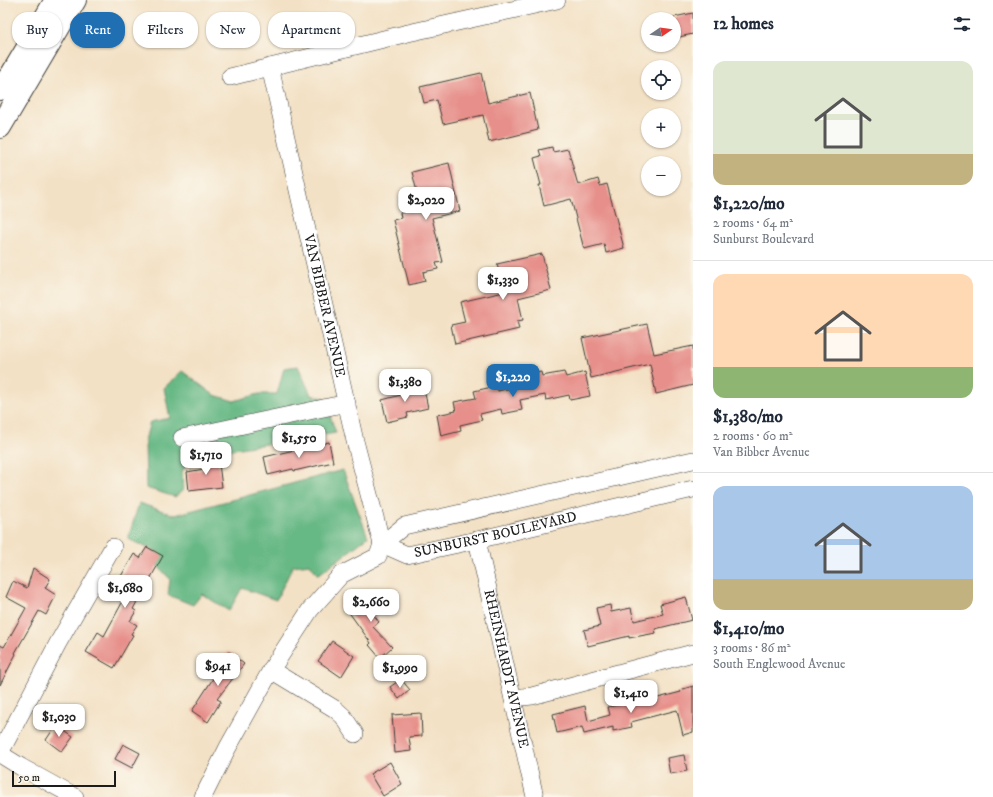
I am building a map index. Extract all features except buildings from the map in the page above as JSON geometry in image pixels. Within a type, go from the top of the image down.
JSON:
[{"type":"highway","points":[[0,89],[18,64],[56,0]]},
{"type":"highway","points":[[0,127],[75,0]]},
{"type":"street","points":[[230,77],[408,33],[557,0]]},
{"type":"street","name":"VAN BIBBER AVENUE","points":[[270,67],[355,441],[382,544]]},
{"type":"street","points":[[182,438],[347,403]]},
{"type":"street","name":"SUNBURST BOULEVARD","points":[[693,460],[404,526],[382,544],[407,555],[693,489]]},
{"type":"street","name":"RHEINHARDT AVENUE","points":[[477,540],[535,797]]},
{"type":"street","points":[[203,797],[227,749],[271,670],[310,610],[341,575],[378,556],[382,544]]},
{"type":"street","points":[[75,797],[20,767],[0,753],[58,643],[113,546]]},
{"type":"street","points":[[513,698],[532,696],[693,653]]},
{"type":"street","points":[[271,670],[343,716],[355,734]]},
{"type":"green space","points":[[298,366],[311,395],[324,398],[336,433],[196,455],[182,471],[183,490],[175,497],[146,488],[145,440],[150,422],[170,418],[164,388],[182,371],[214,395],[234,401],[259,394],[277,394],[284,368]]},
{"type":"green space","points":[[343,470],[368,537],[318,575],[310,564],[293,566],[276,600],[242,588],[229,611],[202,594],[193,605],[168,595],[170,579],[157,565],[156,552],[128,539],[139,503],[175,515]]}]
